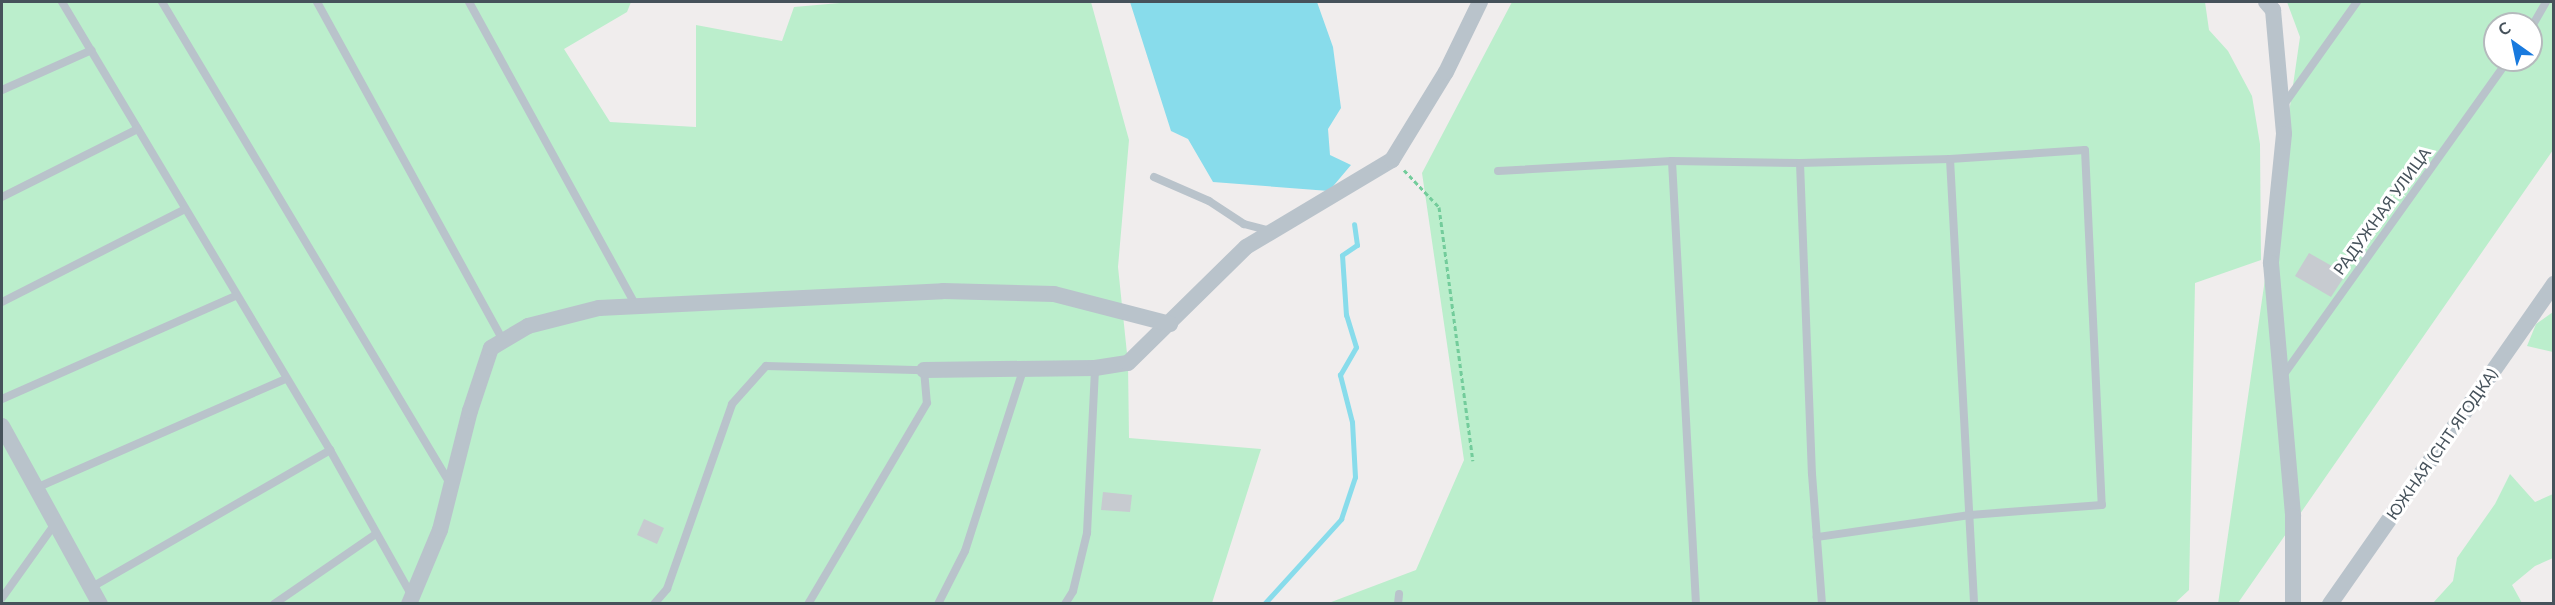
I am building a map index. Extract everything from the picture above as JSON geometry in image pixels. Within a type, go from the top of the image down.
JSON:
[{"type":"street","points":[[924,370],[1095,368],[1128,363],[1246,247],[1392,159],[1446,72],[1480,2]]},
{"type":"street","points":[[2266,2],[2273,10],[2284,134],[2271,263],[2293,516],[2293,603]]},
{"type":"street","name":"ЮЖНАЯ (СНТ ЯГОДКА)","points":[[2330,603],[2553,284]]},
{"type":"street","points":[[411,600],[440,530],[491,348],[528,326],[589,310],[636,306],[943,291],[1054,294],[1170,324]]},
{"type":"street","points":[[2,426],[54,525],[100,603]]},
{"type":"lane","points":[[62,2],[285,379],[330,450],[411,600]]},
{"type":"lane","points":[[162,2],[451,485]]},
{"type":"lane","points":[[317,2],[503,340]]},
{"type":"lane","points":[[470,2],[636,306]]},
{"type":"lane","points":[[2282,107],[2357,2]]},
{"type":"lane","points":[[2,90],[92,50]]},
{"type":"lane","name":"РАДУЖНАЯ УЛИЦА","points":[[2280,379],[2499,72]]},
{"type":"lane","points":[[2,197],[138,129]]},
{"type":"lane","points":[[1498,171],[1672,161],[1800,163],[1950,159],[2085,150],[2102,505],[1970,515],[1817,537]]},
{"type":"lane","points":[[1950,159],[1974,603]]},
{"type":"lane","points":[[1672,161],[1696,603]]},
{"type":"lane","points":[[1800,163],[1822,603]]},
{"type":"lane","points":[[1154,177],[1209,201],[1244,224],[1273,231]]},
{"type":"lane","points":[[2,302],[185,209]]},
{"type":"lane","points":[[2,399],[236,296]]},
{"type":"lane","points":[[654,603],[667,588],[732,404],[766,366],[924,370],[927,403],[808,603]]},
{"type":"lane","points":[[1065,603],[1072,591],[1087,534],[1095,368]]},
{"type":"lane","points":[[938,603],[965,551],[1023,370]]},
{"type":"lane","points":[[36,488],[285,379]]},
{"type":"lane","points":[[92,587],[330,450]]},
{"type":"lane","points":[[2,598],[54,525]]},
{"type":"lane","points":[[274,603],[376,534]]},
{"type":"path","points":[[1392,159],[1439,207],[1473,461]]},
{"type":"green space","points":[[2,2],[631,2],[627,12],[564,49],[610,122],[696,127],[696,25],[782,41],[794,7],[851,2],[1091,2],[1129,140],[1118,267],[1128,363],[1129,438],[1261,449],[1212,603],[2,603]]},
{"type":"green space","points":[[1512,2],[2205,2],[2209,30],[2228,51],[2252,96],[2260,144],[2261,260],[2195,283],[2189,590],[2175,603],[1326,604],[1416,570],[1464,460],[1422,173]]},
{"type":"green space","points":[[2287,2],[2553,2],[2553,150],[2238,603],[2218,604],[2300,37]]},
{"type":"green space","points":[[2553,312],[2553,352],[2527,346],[2536,324]]},
{"type":"green space","points":[[2510,474],[2535,502],[2553,494],[2553,558],[2535,566],[2512,585],[2522,603],[2433,603],[2453,581],[2457,558],[2495,504]]},
{"type":"water","points":[[1130,2],[1317,2],[1333,47],[1341,108],[1328,129],[1330,155],[1351,165],[1329,191],[1213,182],[1188,139],[1171,131]]},
{"type":"building","points":[[2309,253],[2346,274],[2331,297],[2295,276]]},
{"type":"building","points":[[1103,492],[1132,495],[1130,512],[1101,510]]},
{"type":"building","points":[[644,519],[664,528],[657,544],[637,535]]},
{"type":"waterway","points":[[1264,604],[1341,519],[1355,477],[1352,422],[1340,375],[1356,347],[1346,315],[1342,255],[1357,245],[1354,224]]}]
